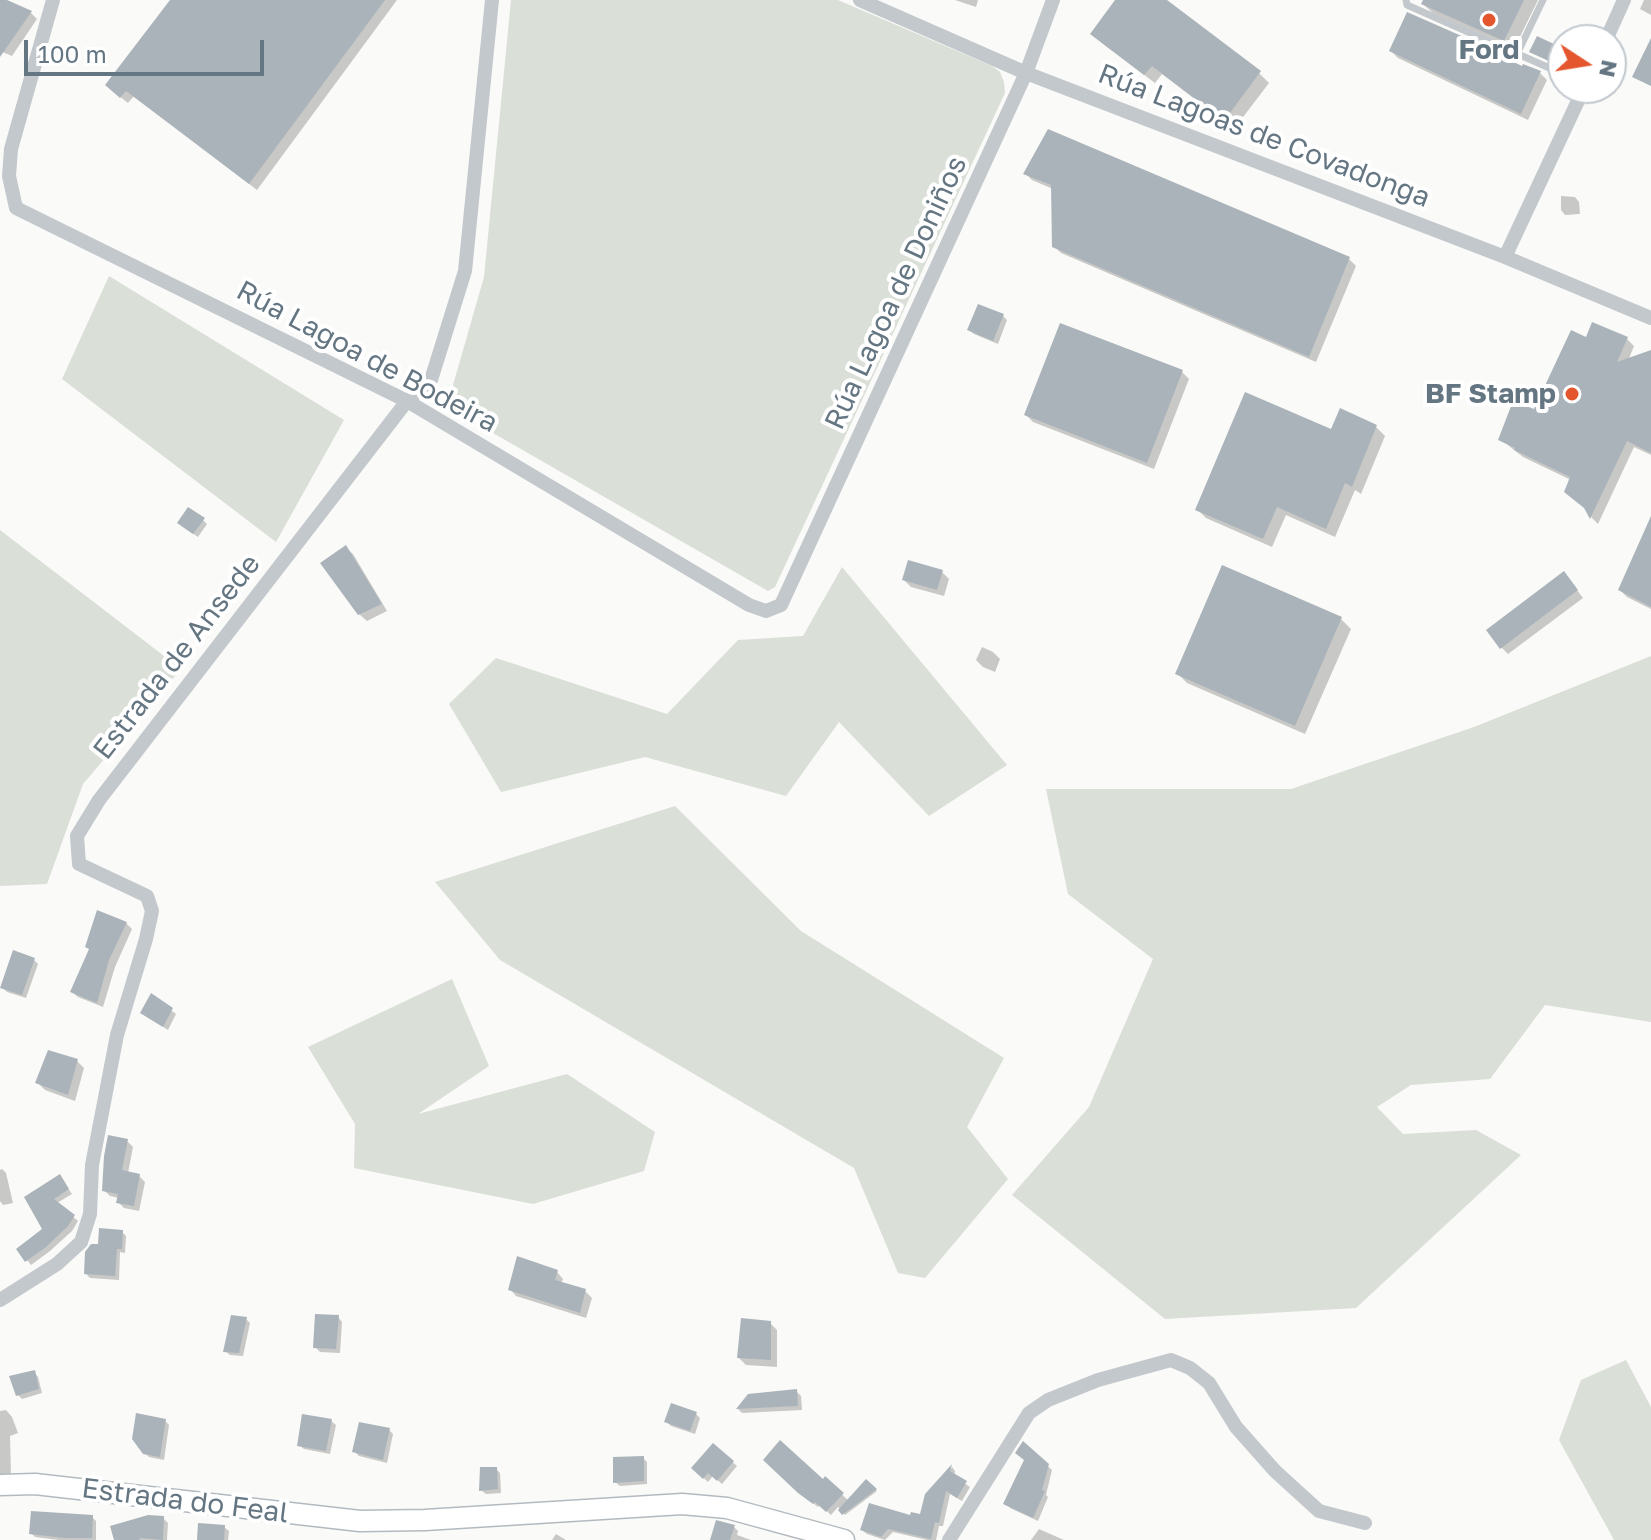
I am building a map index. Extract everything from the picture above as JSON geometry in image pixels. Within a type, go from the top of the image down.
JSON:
[{"type":"main road","name":"Estrada do Feal","points":[[0,1485],[35,1484],[360,1521],[425,1520],[682,1504],[727,1508],[844,1540]]},
{"type":"street","name":"Rúa Lagoa de Bodeira","points":[[53,0],[11,149],[9,176],[16,208],[407,401],[749,605],[766,611],[781,605]]},
{"type":"street","name":"Estrada de Ansede","points":[[0,1300],[57,1264],[81,1242],[90,1214],[92,1165],[117,1035],[152,911],[147,896],[79,864],[77,836],[99,800],[407,401],[431,380],[465,271],[492,0]]},
{"type":"street","name":"Rúa Lagoas de Covadonga","points":[[860,0],[1026,73],[1505,257],[1651,318]]},
{"type":"street","name":"Rúa Lagoa de Doniños","points":[[781,605],[1026,73],[1053,0]]},
{"type":"street","points":[[1613,24],[1624,0]]},
{"type":"street","points":[[1505,257],[1577,104]]},
{"type":"street","points":[[949,1540],[1029,1413],[1048,1400],[1098,1380],[1171,1360],[1190,1368],[1209,1383],[1236,1427],[1275,1471],[1319,1511],[1365,1523]]},
{"type":"lane","points":[[1406,0],[1407,5],[1547,67]]},
{"type":"lane","points":[[1517,54],[1543,0]]},
{"type":"shaded area","points":[[511,0],[838,0],[1000,72],[1005,93],[775,587],[768,591],[460,414],[453,402],[453,385],[484,277]]},
{"type":"shaded area","points":[[109,276],[344,420],[276,542],[62,379]]},
{"type":"shaded area","points":[[0,530],[181,669],[83,784],[47,884],[0,886]]},
{"type":"shaded area","points":[[842,567],[1007,765],[929,816],[839,722],[786,796],[645,757],[501,792],[449,704],[496,658],[667,714],[738,640],[803,636]]},
{"type":"shaded area","points":[[1651,656],[1651,1022],[1545,1005],[1490,1079],[1411,1085],[1377,1107],[1403,1134],[1476,1130],[1521,1155],[1356,1308],[1165,1319],[1012,1195],[1089,1107],[1153,959],[1068,894],[1046,789],[1291,789],[1474,727]]},
{"type":"shaded area","points":[[675,806],[801,931],[1004,1058],[967,1127],[1008,1179],[925,1278],[898,1273],[854,1168],[500,960],[435,882]]},
{"type":"shaded area","points":[[452,979],[489,1066],[418,1114],[567,1074],[655,1132],[644,1171],[533,1204],[354,1168],[355,1124],[308,1047]]},
{"type":"shaded area","points":[[1626,1360],[1651,1407],[1651,1540],[1614,1540],[1559,1440],[1581,1380]]},
{"type":"building","points":[[0,0],[32,11],[0,57]]},
{"type":"building","points":[[170,0],[385,0],[249,184],[126,91],[120,98],[105,85]]},
{"type":"building","points":[[1115,0],[1167,0],[1261,71],[1224,121],[1152,66],[1144,75],[1090,34]]},
{"type":"building","name":"Ford","points":[[1423,0],[1524,0],[1504,41],[1421,4]]},
{"type":"building","points":[[1407,12],[1498,52],[1522,66],[1541,71],[1521,114],[1389,51]]},
{"type":"building","points":[[1537,36],[1547,41],[1547,60],[1529,52]]},
{"type":"building","points":[[1651,38],[1651,86],[1632,77]]},
{"type":"building","points":[[1048,129],[1350,257],[1309,357],[1052,247],[1051,185],[1023,174]]},
{"type":"building","points":[[978,304],[1004,314],[993,341],[967,330]]},
{"type":"building","points":[[1592,322],[1628,337],[1617,362],[1651,350],[1651,453],[1627,441],[1590,519],[1584,508],[1564,492],[1570,477],[1498,440],[1513,401],[1534,409],[1571,330],[1586,337]]},
{"type":"building","points":[[1060,323],[1183,370],[1147,463],[1024,415]]},
{"type":"building","points":[[1245,392],[1331,429],[1340,408],[1377,425],[1352,487],[1345,483],[1326,529],[1277,507],[1263,539],[1195,510]]},
{"type":"building","points":[[188,507],[205,518],[193,534],[177,523]]},
{"type":"building","points":[[1651,516],[1651,607],[1618,590]]},
{"type":"building","points":[[346,545],[382,604],[358,615],[320,563]]},
{"type":"building","points":[[908,560],[943,570],[937,590],[902,580]]},
{"type":"building","points":[[1222,565],[1342,617],[1295,726],[1175,674]]},
{"type":"building","points":[[1564,571],[1578,590],[1500,649],[1486,630]]},
{"type":"building","points":[[97,910],[127,922],[109,960],[97,1003],[70,992],[89,949],[85,947]]},
{"type":"building","points":[[13,950],[35,958],[22,995],[0,988]]},
{"type":"building","points":[[151,993],[173,1008],[163,1027],[140,1013]]},
{"type":"building","points":[[48,1050],[78,1059],[68,1095],[35,1083]]},
{"type":"building","points":[[108,1135],[128,1139],[122,1170],[140,1174],[134,1206],[116,1203],[118,1194],[102,1191]]},
{"type":"building","points":[[60,1174],[69,1189],[54,1199],[75,1215],[46,1247],[25,1262],[16,1249],[42,1229],[24,1197]]},
{"type":"building","points":[[99,1228],[123,1230],[122,1249],[117,1249],[115,1276],[84,1274],[85,1252],[91,1244],[98,1244]]},
{"type":"building","points":[[517,1256],[558,1270],[555,1280],[586,1289],[580,1313],[508,1290]]},
{"type":"building","points":[[315,1314],[339,1315],[336,1349],[313,1348]]},
{"type":"building","points":[[231,1315],[247,1317],[239,1353],[223,1352]]},
{"type":"building","points":[[741,1318],[771,1321],[771,1360],[737,1358]]},
{"type":"building","points":[[35,1370],[39,1389],[16,1396],[9,1376]]},
{"type":"building","points":[[797,1389],[798,1406],[736,1409],[748,1394]]},
{"type":"building","points":[[671,1403],[697,1412],[690,1431],[664,1422]]},
{"type":"building","points":[[136,1413],[166,1419],[160,1457],[143,1454],[132,1439]]},
{"type":"building","points":[[302,1414],[332,1419],[326,1451],[297,1446]]},
{"type":"building","points":[[359,1422],[390,1428],[383,1460],[352,1452]]},
{"type":"building","points":[[780,1440],[823,1479],[825,1476],[844,1493],[826,1512],[798,1493],[763,1460]]},
{"type":"building","points":[[1023,1441],[1049,1464],[1042,1490],[1045,1491],[1033,1518],[1003,1504],[1024,1460],[1015,1453]]},
{"type":"building","points":[[713,1443],[734,1461],[717,1481],[708,1473],[703,1479],[691,1468]]},
{"type":"building","points":[[644,1456],[644,1481],[613,1483],[613,1457]]},
{"type":"building","points":[[952,1464],[950,1471],[967,1481],[957,1498],[946,1491],[939,1523],[935,1522],[931,1539],[888,1529],[881,1537],[860,1530],[869,1503],[910,1515],[911,1512],[920,1514],[925,1494]]},
{"type":"building","points":[[480,1467],[497,1467],[498,1489],[479,1491]]},
{"type":"building","points":[[866,1479],[877,1489],[842,1515],[838,1510]]},
{"type":"building","points":[[31,1511],[93,1515],[92,1538],[29,1534]]},
{"type":"building","points":[[148,1515],[164,1516],[163,1540],[114,1540],[110,1526]]},
{"type":"building","points":[[716,1520],[735,1525],[730,1540],[710,1540]]},
{"type":"building","points":[[198,1523],[225,1525],[224,1540],[197,1540]]},
{"type":"place","name":"Ford","points":[[1489,20]]},
{"type":"place","name":"BF Stamp","points":[[1572,394]]}]
